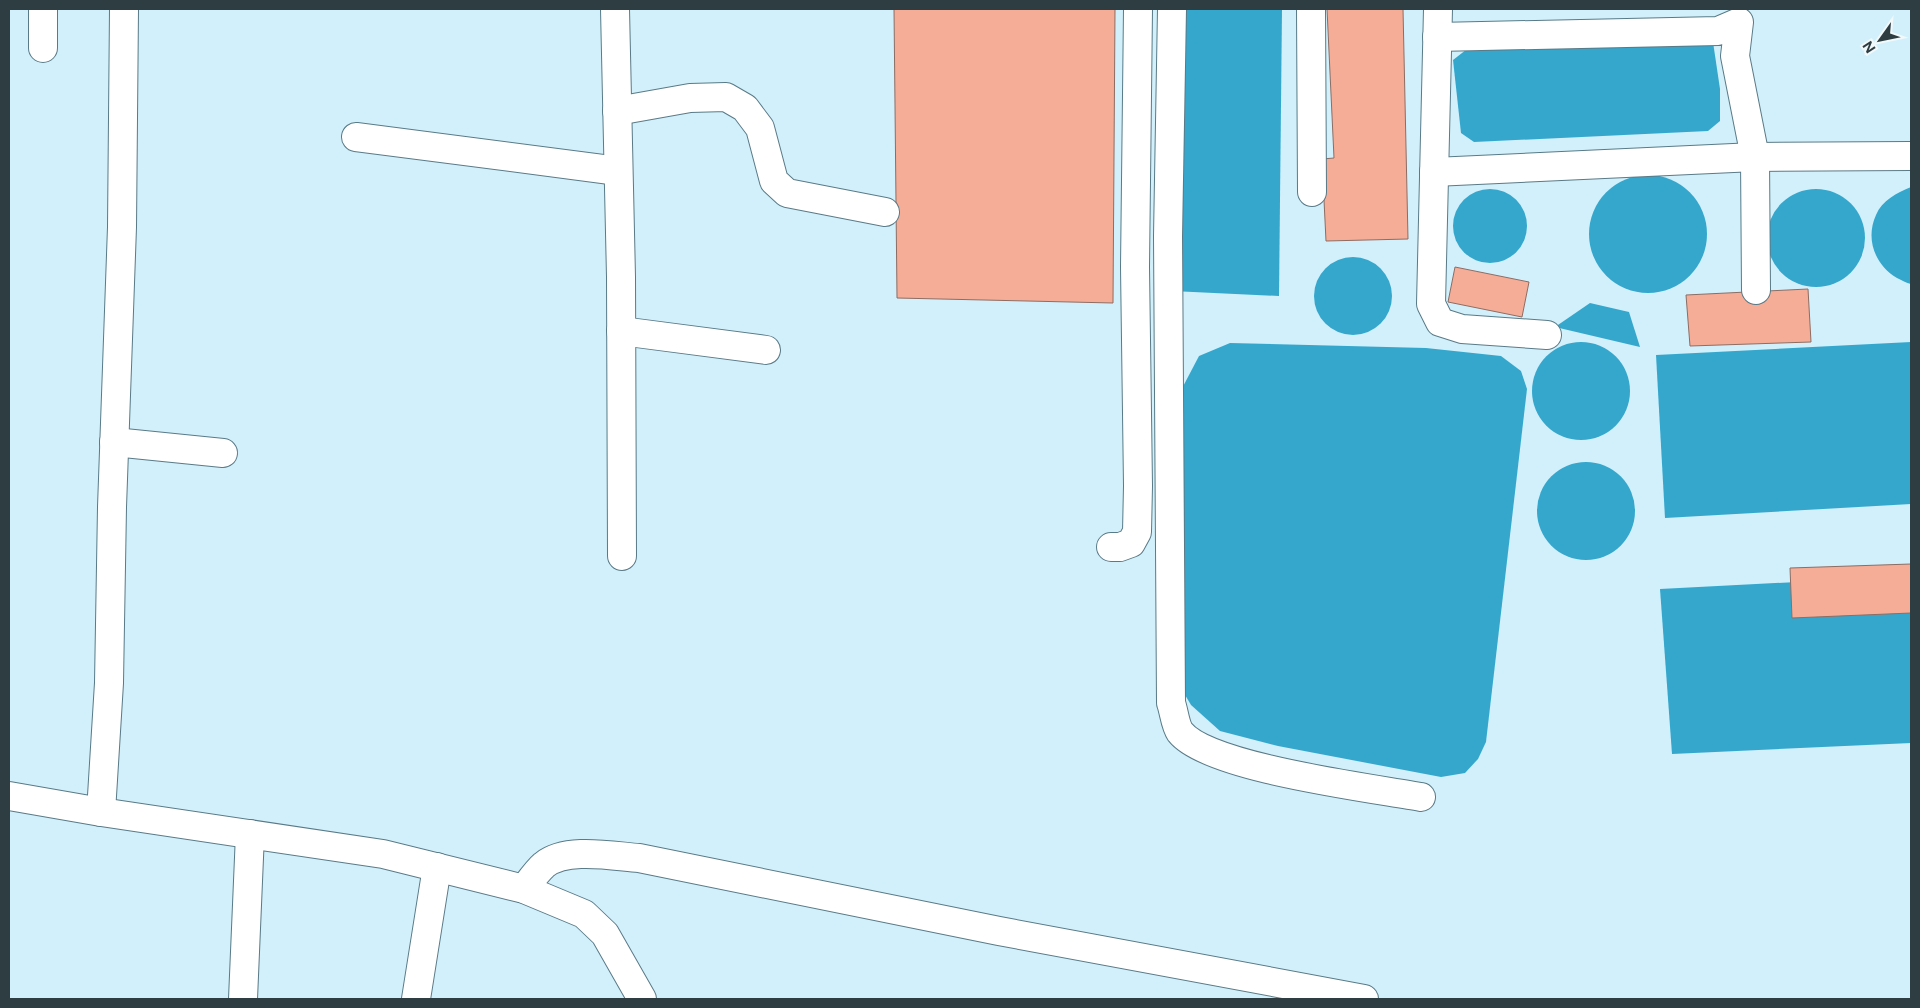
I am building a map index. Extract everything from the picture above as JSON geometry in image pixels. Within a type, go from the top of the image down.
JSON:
[{"type":"street","points":[[43,9],[43,48]]},
{"type":"street","points":[[101,812],[109,683],[114,442],[122,227],[124,9]]},
{"type":"street","points":[[616,9],[622,556]]},
{"type":"street","points":[[1110,548],[1120,548],[1131,543],[1137,532],[1135,267],[1138,9]]},
{"type":"street","points":[[1172,9],[1168,236],[1171,703],[1180,731],[1195,745],[1256,767],[1421,797]]},
{"type":"street","points":[[1311,9],[1312,192]]},
{"type":"street","points":[[1438,9],[1431,304],[1440,322],[1462,329],[1547,335]]},
{"type":"street","points":[[1438,37],[1718,31],[1739,15]]},
{"type":"street","points":[[1739,15],[1735,56],[1755,157],[1756,290]]},
{"type":"street","points":[[616,111],[690,98],[726,97],[745,108],[760,128],[774,181],[787,193],[885,212]]},
{"type":"street","points":[[356,137],[618,171]]},
{"type":"street","points":[[1434,172],[1755,157],[1911,156]]},
{"type":"street","points":[[621,331],[766,350]]},
{"type":"street","points":[[114,442],[223,453]]},
{"type":"street","points":[[9,796],[101,812],[383,854],[524,889],[584,914],[605,934],[642,999]]},
{"type":"street","points":[[243,999],[250,834]]},
{"type":"street","points":[[524,889],[545,865],[561,857],[580,854],[639,858],[999,931],[1364,999]]},
{"type":"street","points":[[416,999],[437,867]]},
{"type":"water","points":[[1178,9],[1282,9],[1279,296],[1172,291]]},
{"type":"water","points":[[1713,42],[1720,89],[1720,121],[1708,131],[1474,142],[1461,133],[1453,60],[1471,46]]},
{"type":"water","points":[[1648,175],[1670,180],[1690,192],[1702,212],[1707,234],[1702,256],[1690,276],[1670,288],[1648,293],[1626,288],[1606,276],[1594,256],[1589,234],[1594,212],[1606,192],[1626,180]]},
{"type":"water","points":[[1911,187],[1911,284],[1889,273],[1883,266],[1874,251],[1872,233],[1876,215],[1882,205],[1895,195]]},
{"type":"water","points":[[1490,189],[1511,195],[1521,205],[1527,226],[1521,247],[1511,257],[1490,263],[1469,257],[1459,247],[1453,226],[1459,205],[1469,195]]},
{"type":"water","points":[[1816,189],[1835,193],[1851,203],[1861,219],[1865,238],[1861,257],[1851,273],[1835,283],[1816,287],[1797,283],[1781,273],[1771,257],[1767,238],[1771,219],[1781,203],[1797,193]]},
{"type":"water","points":[[1345,257],[1361,257],[1375,263],[1386,274],[1392,288],[1392,304],[1386,318],[1375,329],[1361,335],[1345,335],[1331,329],[1320,318],[1314,304],[1314,288],[1320,274],[1331,263]]},
{"type":"water","points":[[1590,303],[1629,312],[1640,347],[1555,327]]},
{"type":"water","points":[[1581,342],[1600,346],[1616,356],[1626,372],[1630,391],[1626,410],[1616,426],[1600,436],[1581,440],[1562,436],[1546,426],[1536,410],[1532,391],[1536,372],[1546,356],[1562,346]]},
{"type":"water","points":[[1911,342],[1911,504],[1665,518],[1656,355]]},
{"type":"water","points":[[1230,343],[1426,348],[1501,356],[1521,371],[1527,389],[1486,742],[1478,759],[1465,773],[1441,777],[1278,746],[1220,731],[1191,705],[1178,683],[1178,396],[1199,356]]},
{"type":"water","points":[[1586,462],[1605,466],[1621,476],[1631,492],[1635,511],[1631,530],[1621,546],[1605,556],[1586,560],[1567,556],[1551,546],[1541,530],[1537,511],[1541,492],[1551,476],[1567,466]]},
{"type":"water","points":[[1911,576],[1911,743],[1672,754],[1660,589]]},
{"type":"building","points":[[894,9],[1115,9],[1113,303],[897,298]]},
{"type":"building","points":[[1327,9],[1403,9],[1408,239],[1326,241],[1322,159],[1334,158]]},
{"type":"building","points":[[1455,267],[1529,282],[1522,317],[1448,302]]},
{"type":"building","points":[[1808,289],[1811,342],[1690,346],[1686,295]]},
{"type":"building","points":[[1911,564],[1911,613],[1792,618],[1790,568]]}]
